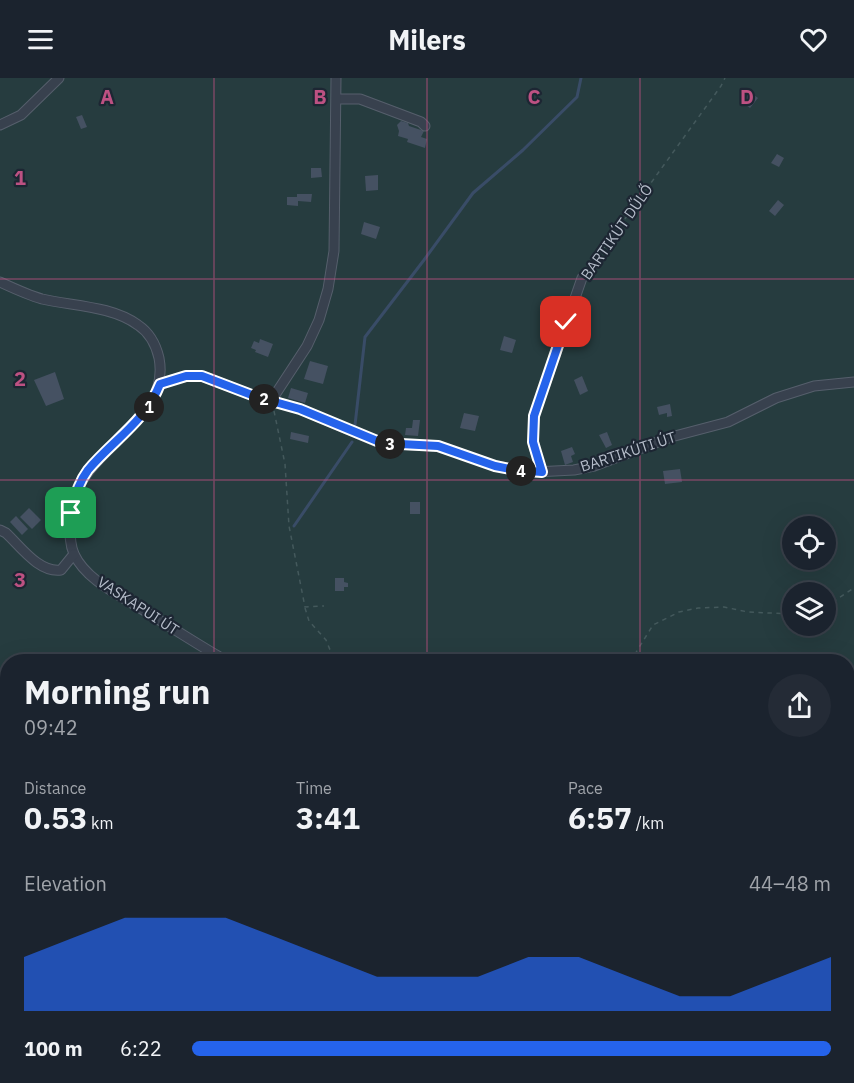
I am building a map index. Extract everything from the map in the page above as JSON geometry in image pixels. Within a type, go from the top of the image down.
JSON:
[{"type":"street","points":[[0,125],[21,115],[59,78]]},
{"type":"street","points":[[271,401],[307,346],[319,320],[328,289],[334,251],[336,78]]},
{"type":"street","points":[[337,99],[360,99],[421,122],[425,126]]},
{"type":"street","name":"BARTIKÚT DŰLŐ","points":[[542,472],[533,442],[534,416],[582,278]]},
{"type":"street","points":[[0,282],[40,298],[111,313],[138,325],[150,335],[157,348],[160,365],[160,384],[147,410],[88,470],[81,482],[71,513],[70,530],[74,554],[61,570],[52,571],[42,568],[6,533],[0,530]]},
{"type":"street","name":"BARTIKÚTI ÚT","points":[[160,384],[186,376],[202,376],[300,409],[382,443],[438,446],[495,466],[542,472],[594,466],[671,437],[728,422],[776,398],[814,386],[854,382]]},
{"type":"street","name":"VASKAPUI ÚT","points":[[74,554],[91,575],[104,585],[215,654]]},
{"type":"path","name":"BARTIKÚT DŰLŐ","points":[[582,278],[725,78]]},
{"type":"path","points":[[271,401],[285,464],[289,526],[305,607],[309,621],[326,640],[332,654]]},
{"type":"path","points":[[836,600],[854,588]]},
{"type":"path","points":[[305,607],[324,606]]},
{"type":"path","points":[[635,654],[653,625],[679,612],[698,608],[723,607],[748,612],[782,614]]},
{"type":"green space","points":[[0,78],[854,78],[854,654],[0,654]]},
{"type":"building","points":[[750,92],[758,98],[750,108],[742,102]]},
{"type":"building","points":[[82,115],[87,127],[81,129],[76,117]]},
{"type":"building","points":[[401,121],[424,131],[421,137],[427,139],[425,148],[407,142],[408,139],[398,136],[397,125]]},
{"type":"building","points":[[777,154],[784,158],[779,167],[771,163]]},
{"type":"building","points":[[311,168],[321,168],[322,177],[311,178]]},
{"type":"building","points":[[378,175],[378,190],[366,191],[365,176]]},
{"type":"building","points":[[297,194],[312,194],[311,202],[298,201],[298,206],[287,205],[287,197],[297,197]]},
{"type":"building","points":[[778,200],[784,205],[775,216],[769,211]]},
{"type":"building","points":[[364,222],[380,227],[376,239],[361,234]]},
{"type":"building","points":[[504,336],[516,340],[512,353],[500,350]]},
{"type":"building","points":[[260,339],[273,344],[268,357],[251,348],[254,341],[259,343]]},
{"type":"building","points":[[310,361],[328,366],[323,384],[304,379]]},
{"type":"building","points":[[55,372],[64,399],[46,406],[34,380]]},
{"type":"building","points":[[582,376],[588,391],[580,395],[574,380]]},
{"type":"building","points":[[291,388],[308,393],[305,403],[288,398]]},
{"type":"building","points":[[670,404],[672,416],[667,417],[667,413],[659,415],[657,407]]},
{"type":"building","points":[[464,413],[479,416],[475,431],[460,428]]},
{"type":"building","points":[[413,420],[420,420],[418,436],[405,435],[406,428],[412,428]]},
{"type":"building","points":[[291,432],[309,436],[308,443],[290,439]]},
{"type":"building","points":[[607,432],[612,445],[606,448],[599,435]]},
{"type":"building","points":[[572,447],[575,454],[571,456],[573,462],[565,465],[561,451]]},
{"type":"building","points":[[680,469],[682,482],[665,484],[663,471]]},
{"type":"building","points":[[410,502],[420,502],[420,514],[410,514]]},
{"type":"building","points":[[29,508],[41,520],[32,529],[20,517]]},
{"type":"building","points":[[16,516],[28,529],[22,535],[10,522]]},
{"type":"building","points":[[335,578],[344,578],[344,582],[348,583],[344,591],[335,591]]},
{"type":"waterway","points":[[355,425],[365,337],[473,193],[523,150],[577,97],[581,78]]},
{"type":"waterway","points":[[294,526],[352,442]]},
{"type":"route","points":[[71,513],[75,497],[88,470],[147,410],[160,384],[186,376],[202,376],[222,382],[257,397],[300,409],[382,443],[438,446],[495,466],[542,472],[533,442],[534,416],[566,322]]}]
